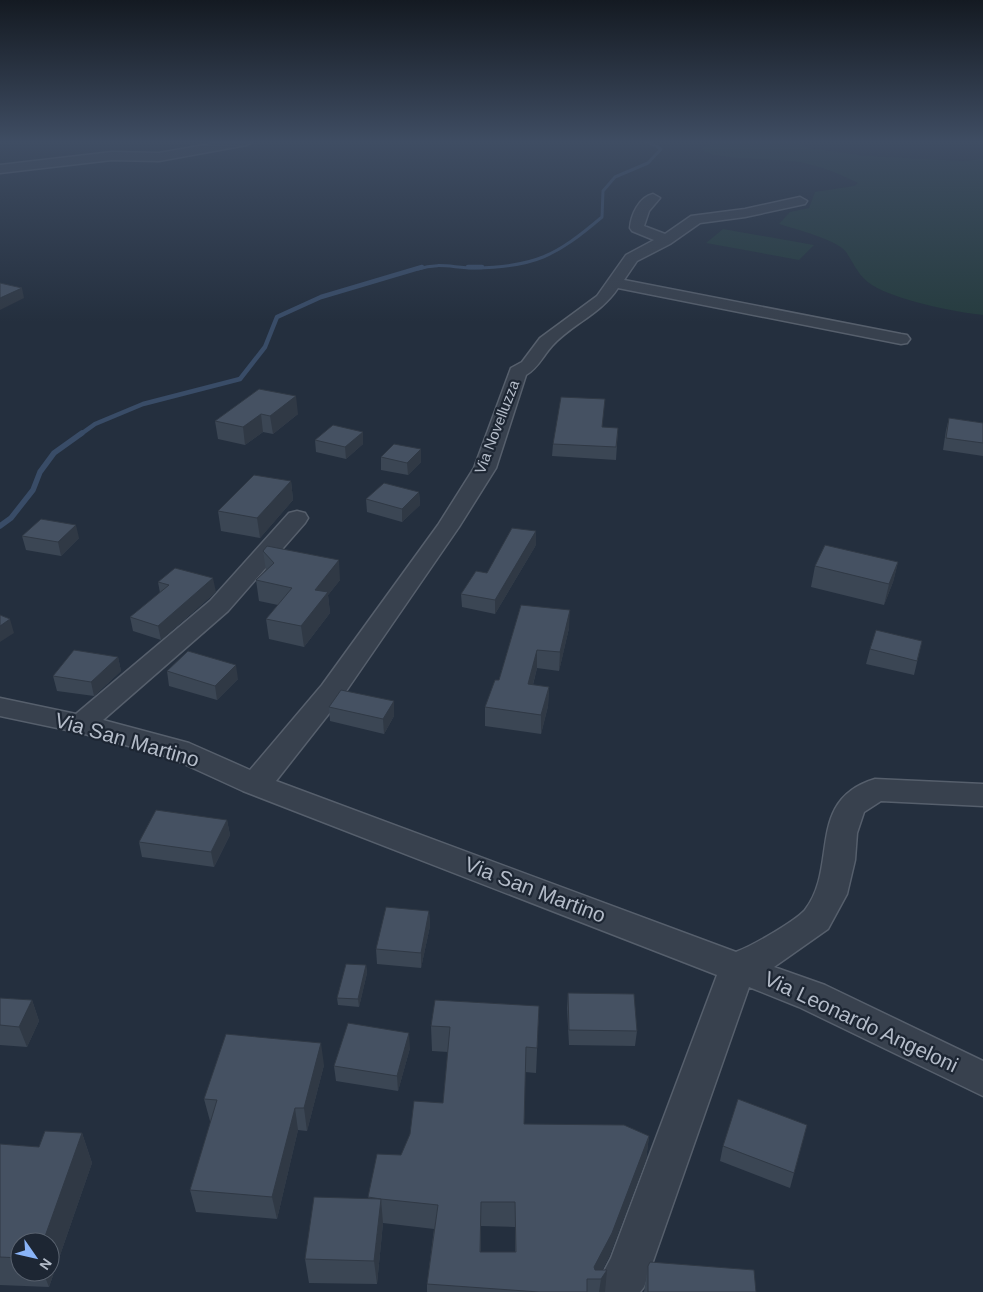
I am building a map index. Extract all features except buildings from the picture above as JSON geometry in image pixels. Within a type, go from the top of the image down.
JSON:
[{"type":"street","points":[[647,201],[636,221],[637,228],[666,240]]},
{"type":"street","name":"Via Novelluzza","points":[[254,784],[268,772],[332,691],[453,518],[485,468],[518,372],[528,366],[546,342],[603,300],[627,261],[666,240],[687,216],[745,213],[799,201]]},
{"type":"street","points":[[615,283],[901,339]]},
{"type":"street","points":[[81,724],[219,606],[297,518]]},
{"type":"street","name":"Via San Martino","points":[[0,707],[81,724],[179,750],[254,784],[738,966]]},
{"type":"street","points":[[615,1292],[628,1271],[738,966],[768,954],[816,920],[830,894],[839,860],[840,833],[851,806],[875,790],[983,795]]},
{"type":"street","name":"Via Leonardo Angeloni","points":[[738,966],[812,996],[983,1079]]},
{"type":"green space","points":[[812,201],[983,201],[983,315],[957,311],[895,296],[872,285],[863,278],[846,252],[834,243],[816,235],[779,224],[790,212],[809,208]]},
{"type":"green space","points":[[723,229],[814,245],[799,260],[706,243]]},
{"type":"waterway","points":[[418,269],[439,266],[496,267],[529,262],[544,257],[571,241],[602,217],[603,201]]},
{"type":"waterway","points":[[81,434],[95,424],[143,404],[240,379],[265,347],[277,317],[321,297],[422,267]]},
{"type":"waterway","points":[[468,267],[482,267]]},
{"type":"waterway","points":[[0,526],[11,518],[33,490],[40,472],[54,453],[82,433]]}]
